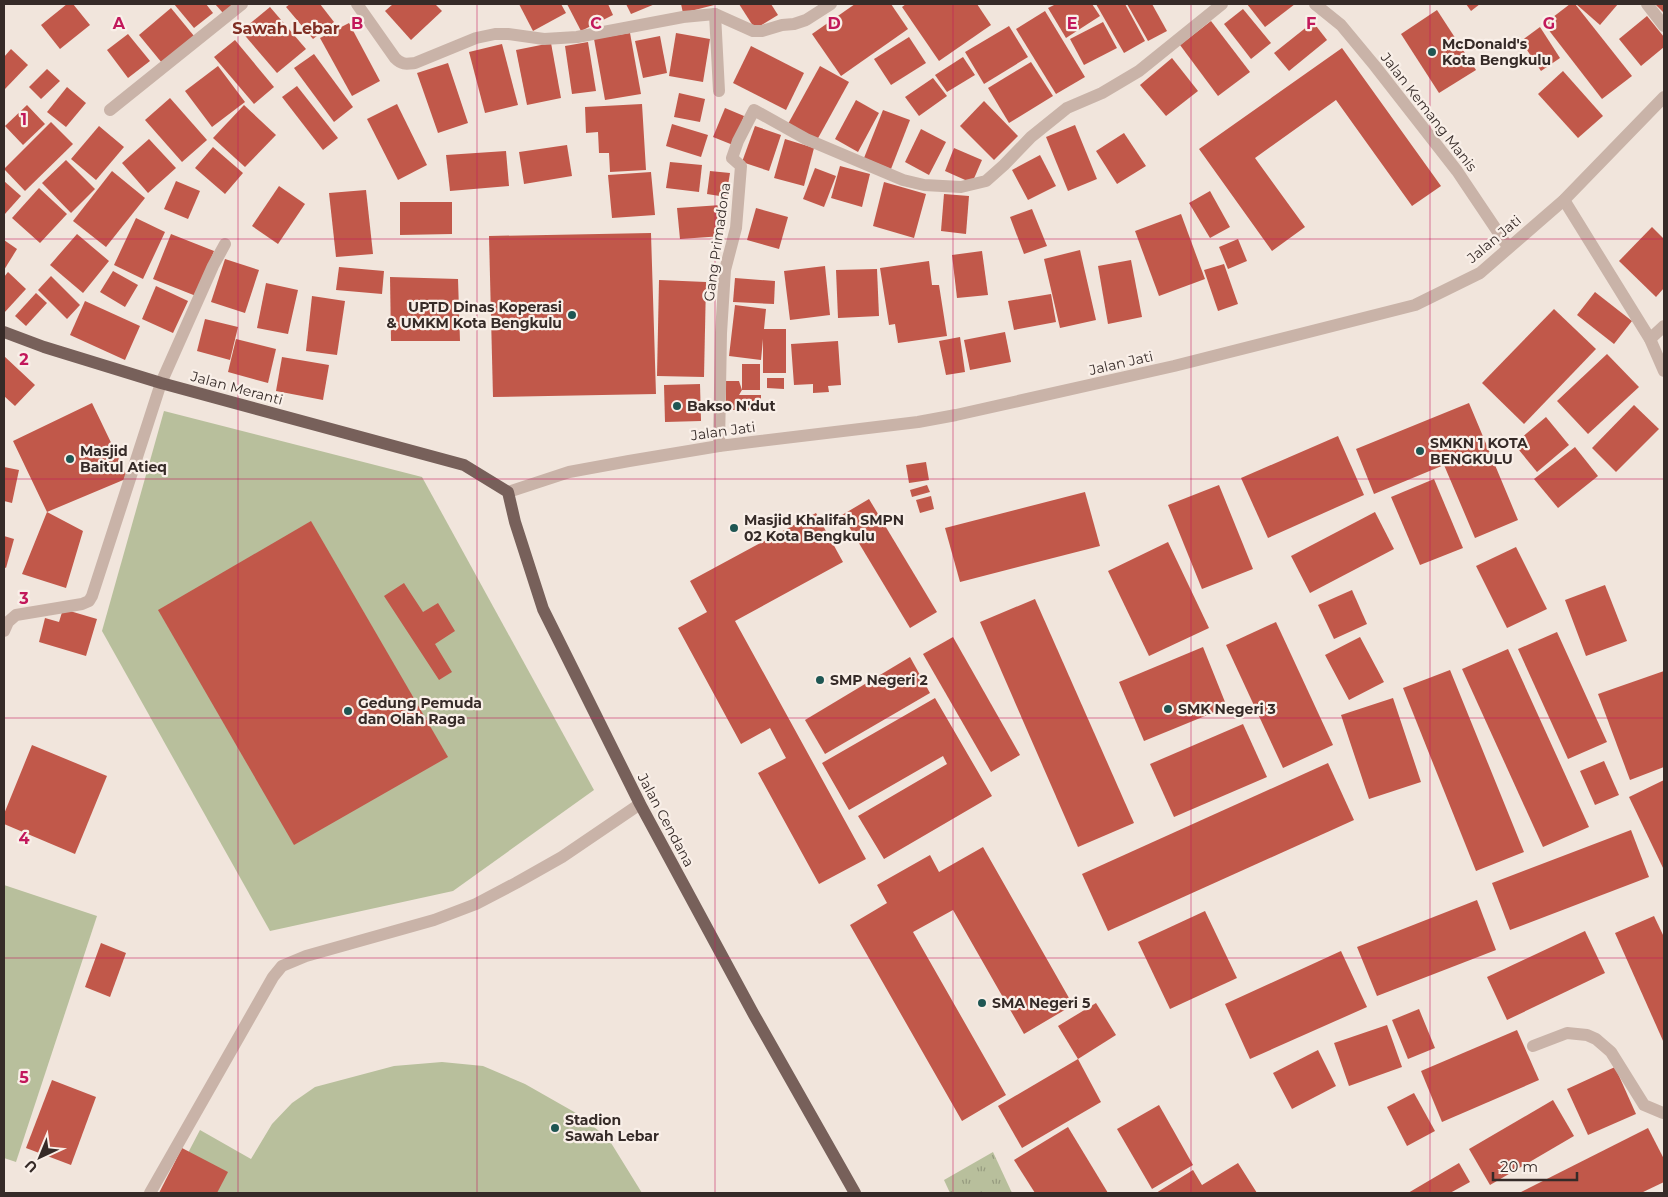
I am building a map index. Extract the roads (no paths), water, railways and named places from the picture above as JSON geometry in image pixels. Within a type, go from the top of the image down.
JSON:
[{"type":"main road","name":"Jalan Meranti","points":[[4,332],[44,347],[161,383],[464,465],[508,492]]},
{"type":"main road","name":"Jalan Cendana","points":[[508,492],[515,522],[543,609],[640,804],[753,1013],[854,1193]]},
{"type":"street","points":[[110,110],[242,4]]},
{"type":"street","points":[[357,4],[395,58],[404,64],[415,63],[476,38],[495,34],[544,39],[577,37],[683,17],[715,14],[753,30],[762,31],[806,20],[831,4]]},
{"type":"street","name":"Gang Primadona","points":[[719,446],[721,333],[725,270],[736,228],[741,166],[732,158],[738,141],[754,110],[806,139],[896,177],[924,185],[961,188],[986,181],[1030,137],[1066,108],[1102,93],[1139,71],[1222,4]]},
{"type":"street","name":"Jalan Kemang Manis","points":[[1315,4],[1341,25],[1375,66],[1457,171],[1508,247]]},
{"type":"street","points":[[1646,4],[1664,26]]},
{"type":"street","points":[[715,14],[719,91]]},
{"type":"street","name":"Jalan Jati","points":[[508,492],[569,472],[719,446],[918,422],[956,415],[1174,366],[1415,305],[1480,273],[1564,200],[1664,97]]},
{"type":"street","points":[[1564,200],[1650,339],[1664,370]]},
{"type":"street","points":[[4,631],[8,622],[16,615],[82,604],[89,601],[161,383],[213,266],[225,244]]},
{"type":"street","points":[[1650,339],[1664,326]]},
{"type":"street","points":[[150,1193],[282,966],[306,956],[434,920],[476,904],[516,884],[562,857],[640,804]]},
{"type":"street","points":[[1533,1046],[1573,1032],[1587,1034],[1611,1052],[1644,1105],[1664,1114]]},
{"type":"place","name":"McDonald's Kota Bengkulu","points":[[1432,52]]},
{"type":"place","name":"UPTD Dinas Koperasi & UMKM Kota Bengkulu","points":[[572,315]]},
{"type":"place","name":"Bakso N'dut","points":[[677,406]]},
{"type":"place","name":"SMKN 1 KOTA BENGKULU","points":[[1420,451]]},
{"type":"place","name":"Masjid Baitul Atieq","points":[[70,459]]},
{"type":"place","name":"Masjid Khalifah SMPN 02 Kota Bengkulu","points":[[734,528]]},
{"type":"place","name":"SMP Negeri 2","points":[[820,680]]},
{"type":"place","name":"SMK Negeri 3","points":[[1168,709]]},
{"type":"place","name":"Gedung Pemuda dan Olah Raga","points":[[348,711]]},
{"type":"place","name":"SMA Negeri 5","points":[[982,1003]]},
{"type":"place","name":"Stadion Sawah Lebar","points":[[555,1128]]},
{"type":"district","name":"Sawah Lebar","points":[[286,28]]}]
